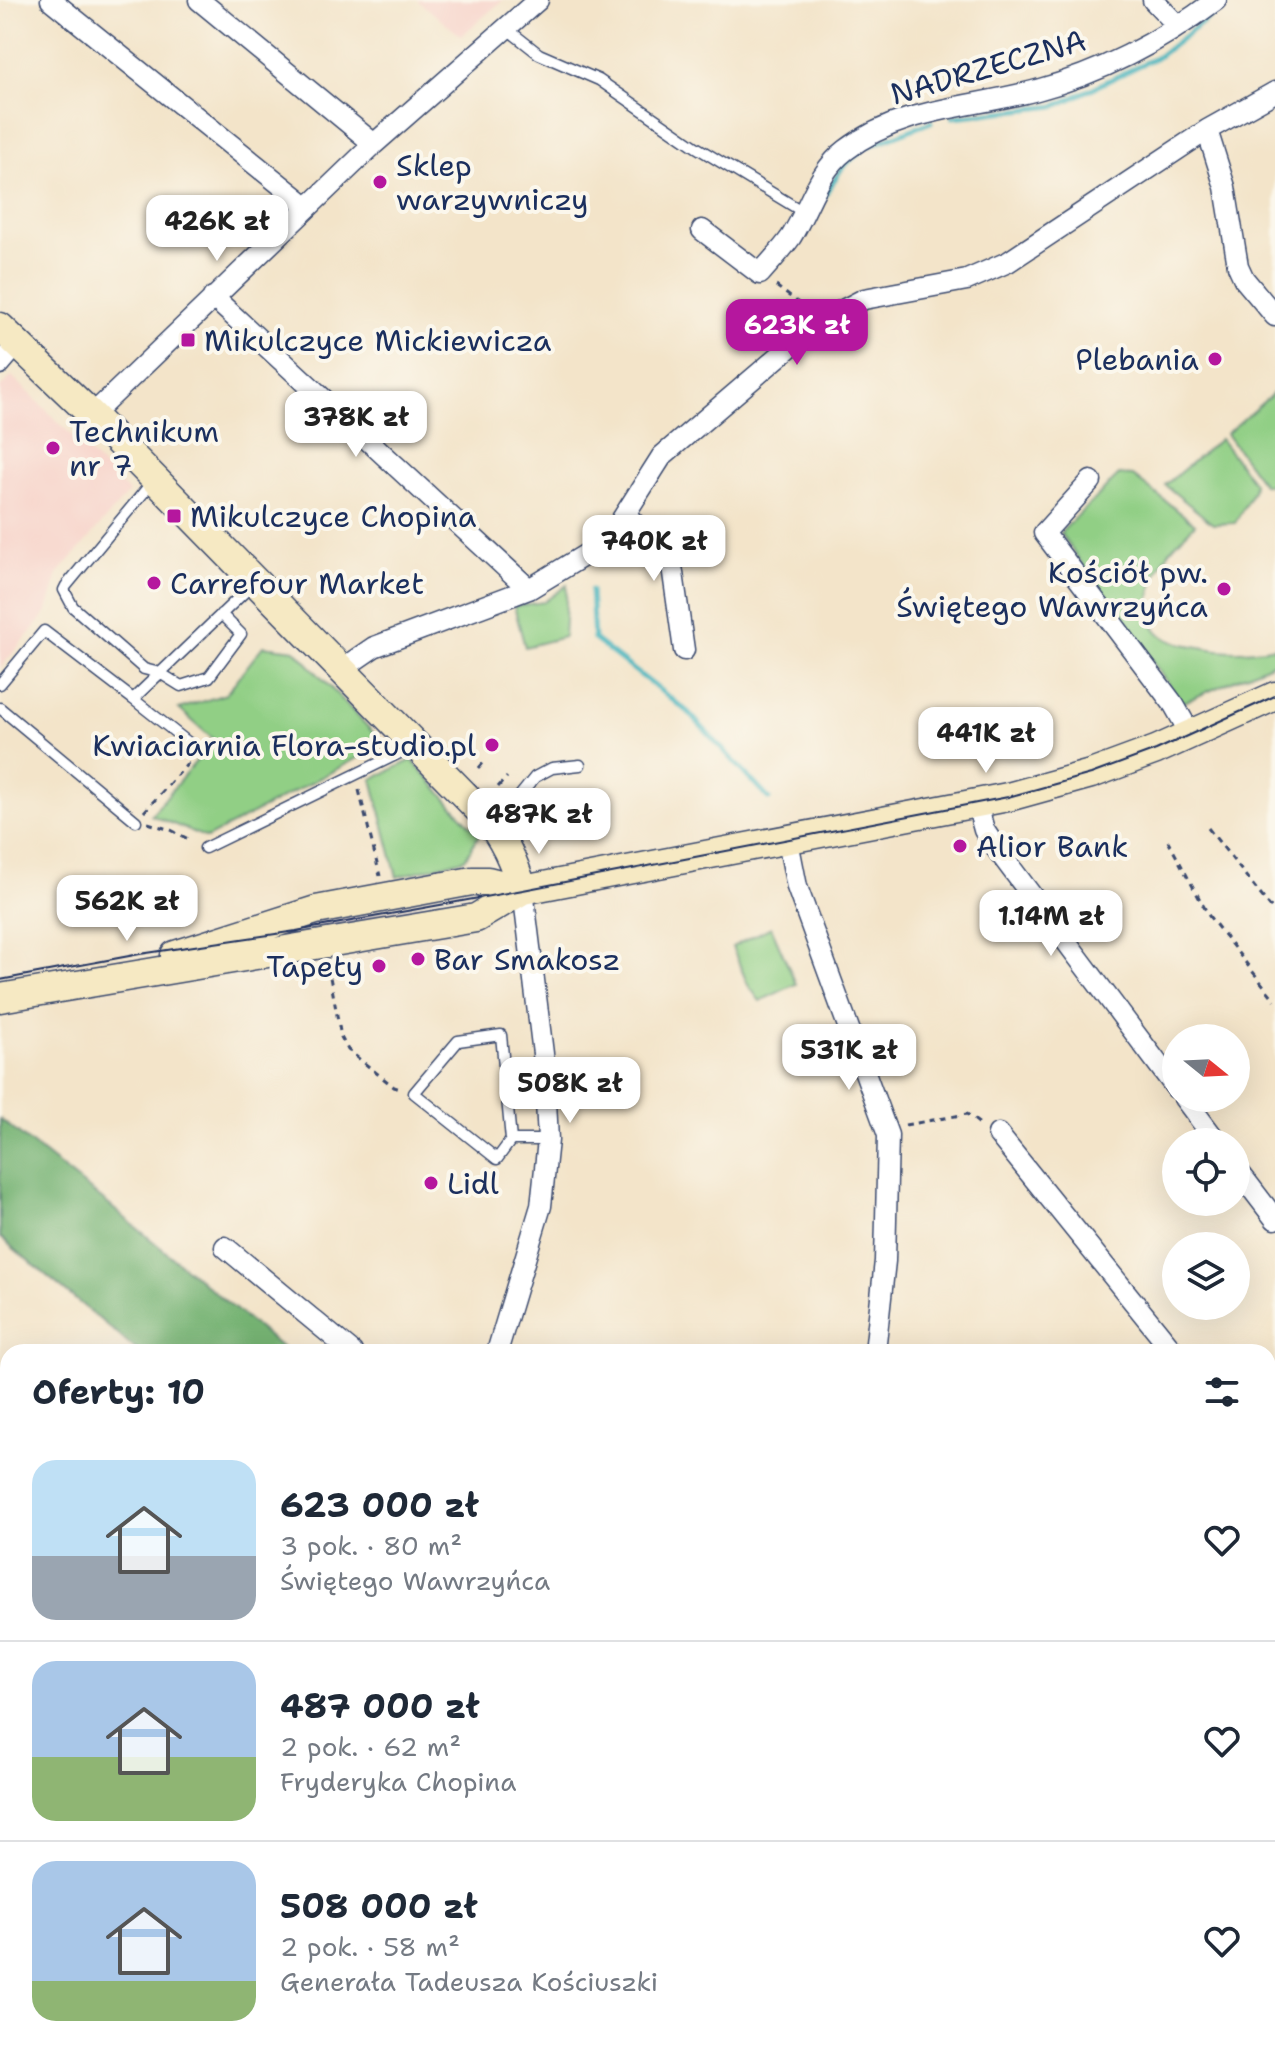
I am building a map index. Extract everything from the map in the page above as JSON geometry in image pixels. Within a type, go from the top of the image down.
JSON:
[{"type":"main road","points":[[6,345],[92,415],[491,824],[511,856],[523,890]]},
{"type":"main road","points":[[0,998],[476,918],[523,890],[977,804],[1091,774],[1191,735],[1275,696]]},
{"type":"street","points":[[51,0],[308,207]]},
{"type":"street","points":[[199,0],[374,144]]},
{"type":"street","points":[[92,415],[374,144],[538,0]]},
{"type":"street","points":[[1153,0],[1178,26]]},
{"type":"street","name":"NADRZECZNA","points":[[702,230],[760,274],[789,239],[832,161],[869,134],[922,114],[1060,84],[1129,54],[1216,0]]},
{"type":"street","points":[[342,669],[374,647],[529,589],[608,541],[662,456],[818,323],[864,299],[967,280],[1008,262],[1207,130],[1275,92]]},
{"type":"street","points":[[1207,130],[1222,175],[1238,266],[1244,279],[1275,316]]},
{"type":"street","points":[[213,297],[529,589]]},
{"type":"street","points":[[1091,481],[1044,533],[1174,705],[1191,735]]},
{"type":"street","points":[[626,515],[669,559],[684,650]]},
{"type":"street","points":[[977,804],[984,830],[996,848],[1162,1069]]},
{"type":"street","points":[[788,841],[797,887],[888,1135],[885,1261],[876,1344]]},
{"type":"street","points":[[499,1344],[541,1206],[548,1140],[544,1062],[523,890]]},
{"type":"street","points":[[998,1134],[1168,1344]]},
{"type":"street","points":[[1250,1186],[1275,1219]]},
{"type":"street","points":[[225,1247],[342,1344]]},
{"type":"lane","points":[[506,28],[539,54],[599,80],[696,147],[805,213]]},
{"type":"lane","points":[[155,478],[64,590],[73,607],[144,669],[160,673],[181,686],[209,677],[241,634],[221,614]]},
{"type":"lane","points":[[133,699],[255,582]]},
{"type":"lane","points":[[0,684],[44,631],[199,751]]},
{"type":"lane","points":[[0,708],[136,821]]},
{"type":"lane","points":[[205,848],[415,745]]},
{"type":"lane","points":[[491,824],[514,803],[535,777],[552,768],[580,765]]},
{"type":"lane","points":[[501,1035],[511,1140],[497,1159],[414,1093],[458,1041],[501,1035]]},
{"type":"lane","points":[[511,1140],[548,1140]]},
{"type":"path","points":[[772,284],[811,312],[818,323]]},
{"type":"path","points":[[199,751],[136,821],[171,830],[205,848]]},
{"type":"path","points":[[479,768],[484,762]]},
{"type":"path","points":[[356,774],[382,887]]},
{"type":"path","points":[[498,787],[507,777]]},
{"type":"path","points":[[1208,828],[1275,913]]},
{"type":"path","points":[[1168,841],[1209,916],[1275,1000]]},
{"type":"path","points":[[326,958],[341,1037],[348,1050],[394,1087],[414,1093]]},
{"type":"path","points":[[886,1128],[967,1114],[987,1130],[998,1134]]},
{"type":"shaded area","points":[[417,0],[503,0],[461,36]]},
{"type":"shaded area","points":[[12,376],[129,492],[58,574],[46,614],[0,668],[0,388]]},
{"type":"shaded area","points":[[448,900],[449,906],[320,930],[319,924]]},
{"type":"green space","points":[[1275,392],[1275,486],[1263,484],[1226,434]]},
{"type":"green space","points":[[1220,439],[1254,483],[1253,491],[1235,523],[1213,524],[1165,485]]},
{"type":"green space","points":[[1119,475],[1133,476],[1195,524],[1169,552],[1153,586],[1150,611],[1152,622],[1159,632],[1169,640],[1209,649],[1247,651],[1275,647],[1275,662],[1182,703],[1060,533]]},
{"type":"green space","points":[[567,585],[564,637],[525,647],[514,606],[544,602]]},
{"type":"green space","points":[[263,646],[295,650],[384,744],[207,838],[151,815],[214,740],[179,709],[226,694]]},
{"type":"green space","points":[[412,760],[479,835],[465,859],[397,877],[372,779]]},
{"type":"green space","points":[[771,927],[796,984],[760,1001],[748,985],[732,947]]},
{"type":"green space","points":[[0,1119],[277,1344],[129,1344],[0,1237]]},
{"type":"waterway","points":[[1220,9],[1232,0]]},
{"type":"waterway","points":[[953,117],[1056,106],[1159,56],[1212,15]]},
{"type":"waterway","points":[[869,146],[931,122]]},
{"type":"waterway","points":[[816,209],[842,168],[861,151]]},
{"type":"waterway","points":[[591,590],[594,639],[688,712],[769,799]]},
{"type":"tram line","points":[[0,980],[523,890],[1008,797],[1091,774],[1156,750],[1275,696]]},
{"type":"place","name":"Sklep warzywniczy","points":[[380,182]]},
{"type":"place","name":"Mikulczyce Mickiewicza","points":[[188,340]]},
{"type":"place","name":"Plebania","points":[[1215,359]]},
{"type":"place","name":"Technikum nr 7","points":[[53,448]]},
{"type":"place","name":"Mikulczyce Chopina","points":[[174,516]]},
{"type":"place","name":"Carrefour Market","points":[[154,583]]},
{"type":"place","name":"Kościół pw. Świętego Wawrzyńca","points":[[1224,589]]},
{"type":"place","name":"Kwiaciarnia Flora-studio.pl","points":[[492,745]]},
{"type":"place","name":"Alior Bank","points":[[960,846]]},
{"type":"place","name":"Bar Smakosz","points":[[418,959]]},
{"type":"place","name":"Tapety","points":[[379,966]]},
{"type":"place","name":"Lidl","points":[[431,1183]]}]
